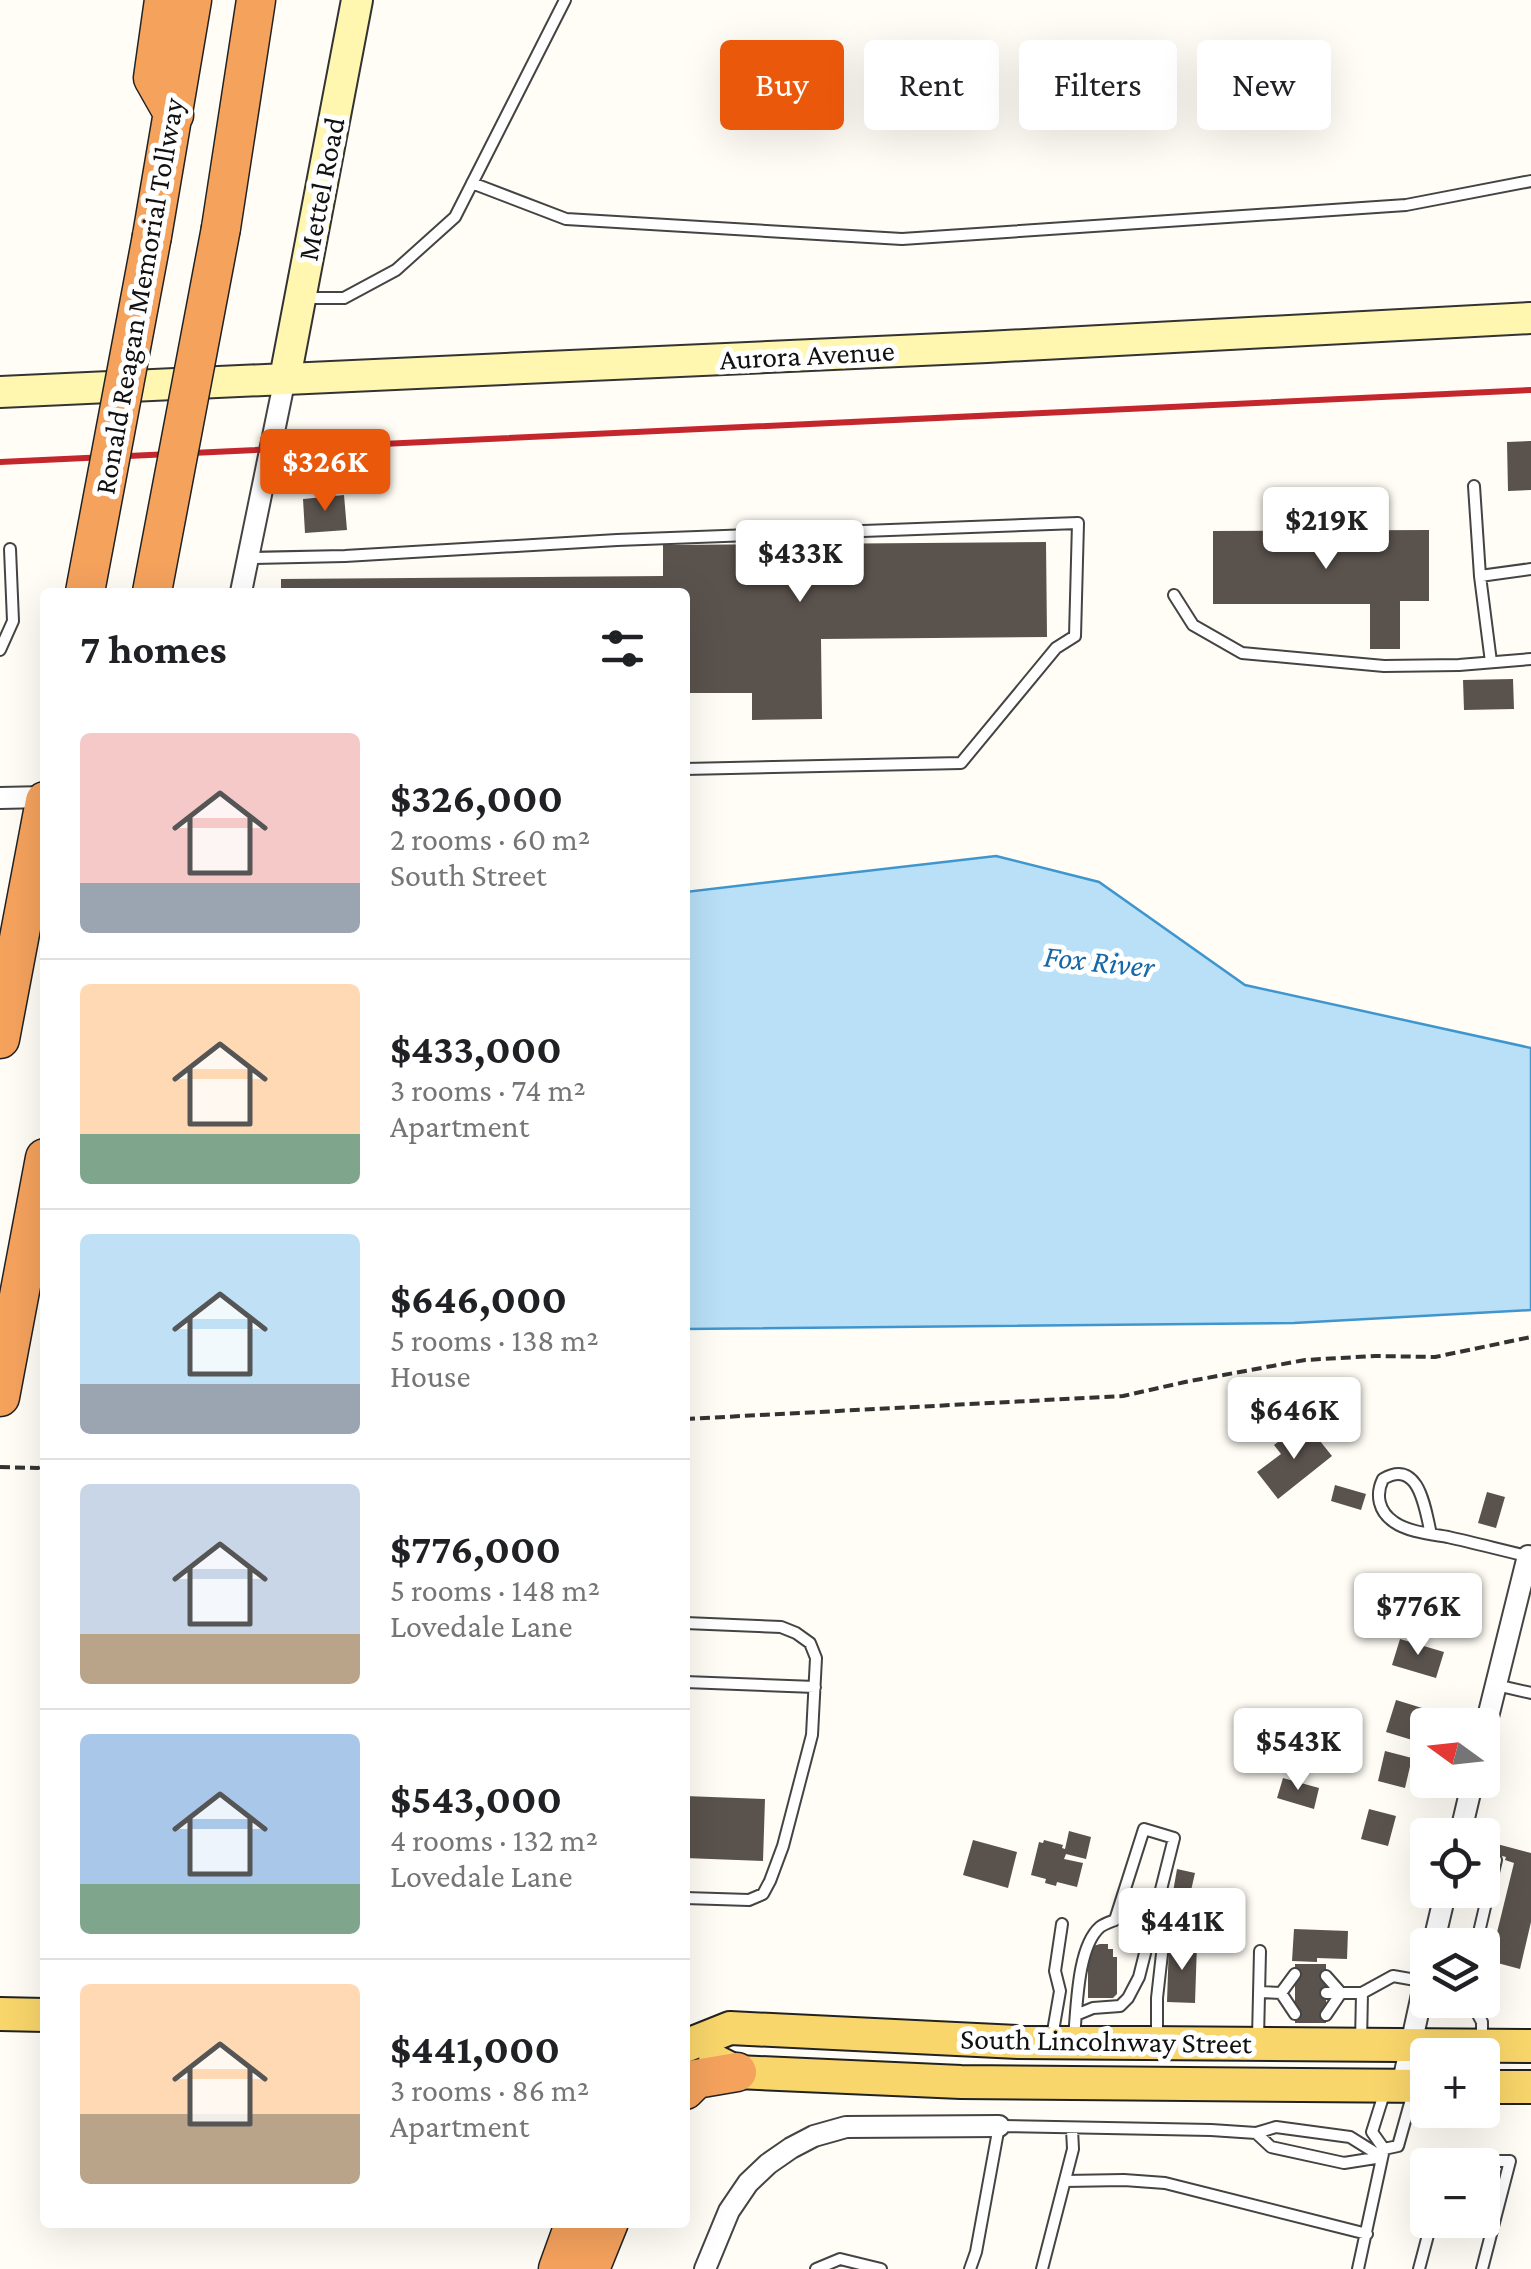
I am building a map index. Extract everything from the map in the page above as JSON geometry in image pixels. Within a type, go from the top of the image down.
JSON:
[{"type":"highway","points":[[164,0],[152,78],[174,115]]},
{"type":"highway","name":"Ronald Reagan Memorial Tollway","points":[[85,588],[192,0]]},
{"type":"highway","points":[[153,588],[220,228],[256,0]]},
{"type":"highway","points":[[0,1039],[40,826]]},
{"type":"highway","points":[[0,1396],[40,1184]]},
{"type":"highway","points":[[690,2085],[696,2079],[737,2072]]},
{"type":"highway","points":[[558,2269],[573,2228]]},
{"type":"highway","points":[[590,2269],[606,2228]]},
{"type":"main road","name":"Mettel Road","points":[[285,378],[357,0]]},
{"type":"main road","name":"Aurora Avenue","points":[[0,392],[1531,318]]},
{"type":"main road","points":[[0,2014],[40,2015]]},
{"type":"main road","name":"South Lincolnway Street","points":[[690,2044],[730,2028],[1067,2034],[1157,2043],[1410,2046]]},
{"type":"main road","name":"South Lincolnway Street","points":[[1500,2046],[1531,2046]]},
{"type":"main road","name":"South Lincolnway Street","points":[[690,2048],[737,2072],[961,2082],[1410,2086]]},
{"type":"main road","points":[[1500,2086],[1531,2087]]},
{"type":"street","points":[[242,588],[285,378]]},
{"type":"street","points":[[0,798],[40,799]]},
{"type":"street","points":[[1490,1708],[1530,1557]]},
{"type":"street","points":[[705,2269],[729,2211],[748,2184],[768,2164],[814,2136],[846,2126],[999,2126]]},
{"type":"lane","points":[[300,298],[344,298],[396,270],[455,217],[565,0]]},
{"type":"lane","points":[[472,183],[566,220],[902,239],[1406,205],[1531,181]]},
{"type":"lane","points":[[1474,486],[1491,662]]},
{"type":"lane","points":[[248,558],[1078,523],[1076,636],[1056,648],[961,763],[690,769]]},
{"type":"lane","points":[[0,650],[13,621],[10,549]]},
{"type":"lane","points":[[1480,576],[1531,569]]},
{"type":"lane","points":[[1174,595],[1193,625],[1242,653],[1384,666],[1531,658]]},
{"type":"lane","points":[[1431,1534],[1422,1493],[1414,1482],[1396,1474],[1383,1479],[1378,1488],[1380,1507],[1398,1525],[1431,1534],[1530,1557]]},
{"type":"lane","points":[[690,1623],[781,1627],[810,1643],[816,1658],[812,1735],[783,1846],[763,1894],[749,1900],[690,1898]]},
{"type":"lane","points":[[690,1682],[814,1687]]},
{"type":"lane","points":[[1496,1685],[1531,1693]]},
{"type":"lane","points":[[1144,1829],[1174,1838],[1139,1977],[1128,1998],[1120,2006],[1093,2008],[1067,2034],[1088,1943],[1100,1928],[1114,1920],[1144,1829]]},
{"type":"lane","points":[[1157,2043],[1164,1936],[1187,1912]]},
{"type":"lane","points":[[1062,1924],[1055,1970],[1067,2034]]},
{"type":"lane","points":[[1258,2044],[1260,1952]]},
{"type":"lane","points":[[1281,1993],[1295,1974]]},
{"type":"lane","points":[[1326,1976],[1341,1993]]},
{"type":"lane","points":[[1326,1993],[1362,1994],[1393,1976],[1410,1977]]},
{"type":"lane","points":[[1258,1992],[1295,1993]]},
{"type":"lane","points":[[1281,1993],[1295,2014]]},
{"type":"lane","points":[[1326,2014],[1341,1993]]},
{"type":"lane","points":[[1361,2044],[1362,1994]]},
{"type":"lane","points":[[1358,2269],[1383,2153],[1372,2132],[1382,2096],[1410,2088]]},
{"type":"lane","points":[[1256,2133],[1270,2147],[1344,2163],[1398,2146],[1410,2104]]},
{"type":"lane","points":[[970,2269],[999,2126],[1256,2133],[1276,2127],[1350,2137],[1383,2153]]},
{"type":"lane","points":[[1042,2269],[1073,2149],[1072,2129]]},
{"type":"lane","points":[[1500,2162],[1510,2162],[1500,2200]]},
{"type":"lane","points":[[1065,2181],[1165,2183],[1367,2234]]},
{"type":"lane","points":[[1418,2269],[1427,2238]]},
{"type":"lane","points":[[1482,2269],[1490,2238]]},
{"type":"lane","points":[[816,2269],[840,2259],[881,2269]]},
{"type":"path","points":[[690,1419],[1123,1396],[1305,1360],[1435,1357],[1531,1338]]},
{"type":"path","points":[[0,1467],[40,1467]]},
{"type":"water","name":"Fox River","points":[[996,856],[1099,882],[1245,985],[1531,1048],[1531,1310],[1294,1323],[690,1329],[690,891]]},
{"type":"pier","points":[[40,843],[40,960],[0,950],[0,844]]},
{"type":"pier","points":[[0,1097],[40,1100],[40,1328],[0,1326]]},
{"type":"building","points":[[1531,441],[1531,490],[1508,491],[1507,442]]},
{"type":"building","points":[[344,495],[347,530],[305,533],[303,499]]},
{"type":"building","points":[[1429,530],[1429,601],[1400,601],[1400,649],[1370,649],[1370,604],[1213,604],[1213,531]]},
{"type":"building","points":[[1046,542],[1047,637],[821,639],[822,719],[752,720],[752,693],[690,693],[690,588],[281,588],[281,579],[663,576],[663,545]]},
{"type":"building","points":[[1513,679],[1514,709],[1464,710],[1463,680]]},
{"type":"building","points":[[1292,1431],[1299,1441],[1312,1431],[1332,1456],[1278,1499],[1257,1472],[1281,1454],[1274,1445]]},
{"type":"building","points":[[1335,1485],[1366,1494],[1361,1510],[1331,1501]]},
{"type":"building","points":[[1487,1492],[1505,1497],[1496,1528],[1478,1523]]},
{"type":"building","points":[[1433,1578],[1463,1585],[1452,1616],[1425,1609]]},
{"type":"building","points":[[1402,1583],[1422,1588],[1417,1608],[1397,1603]]},
{"type":"building","points":[[1400,1639],[1444,1652],[1436,1678],[1392,1665]]},
{"type":"building","points":[[1396,1700],[1422,1708],[1410,1708],[1410,1739],[1386,1732]]},
{"type":"building","points":[[1385,1751],[1410,1757],[1405,1788],[1378,1781]]},
{"type":"building","points":[[1283,1778],[1319,1788],[1314,1809],[1277,1798]]},
{"type":"building","points":[[690,1796],[765,1799],[763,1861],[690,1858]]},
{"type":"building","points":[[1369,1809],[1396,1816],[1388,1846],[1361,1839]]},
{"type":"building","points":[[1069,1831],[1091,1837],[1086,1859],[1066,1854],[1064,1859],[1083,1863],[1077,1887],[1057,1882],[1056,1886],[1031,1875],[1039,1842],[1063,1845],[1065,1849]]},
{"type":"building","points":[[973,1840],[1017,1852],[1008,1888],[963,1875]]},
{"type":"building","points":[[1500,1845],[1531,1853],[1531,1922],[1520,1969],[1500,1964],[1498,1928],[1514,1863],[1500,1856]]},
{"type":"building","points":[[1177,1869],[1195,1873],[1190,1895],[1173,1892]]},
{"type":"building","points":[[1294,1929],[1348,1931],[1347,1959],[1292,1961]]},
{"type":"building","points":[[1169,1942],[1197,1943],[1195,2003],[1167,2002]]},
{"type":"building","points":[[1108,1944],[1113,1957],[1117,1957],[1117,1994],[1113,1998],[1088,1998],[1088,1949]]},
{"type":"building","points":[[1295,1964],[1326,1964],[1326,2023],[1295,2023]]},
{"type":"railway","points":[[0,462],[1531,390]]}]
